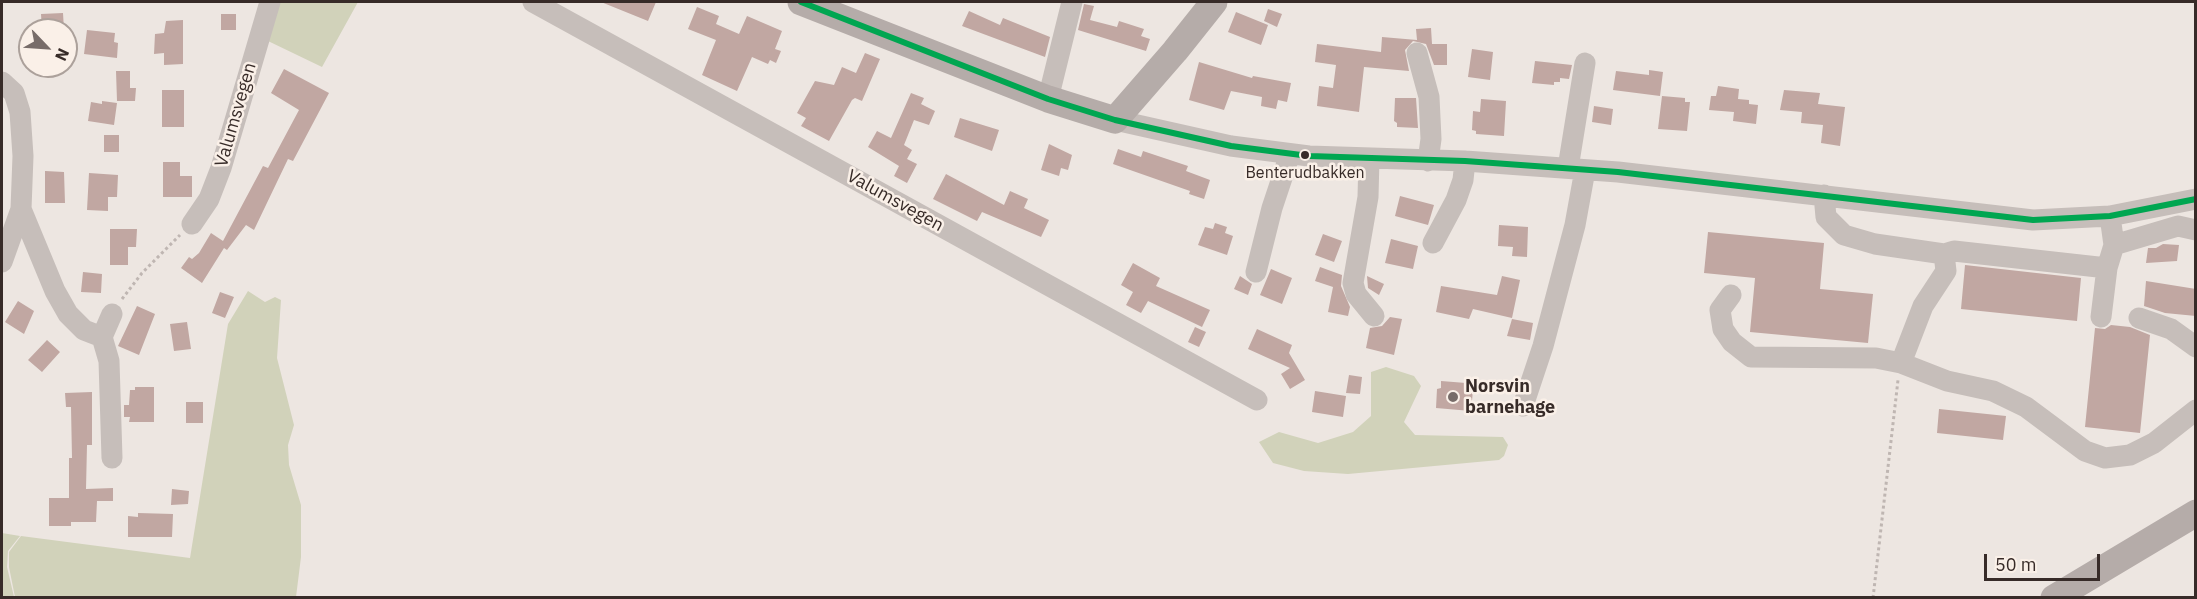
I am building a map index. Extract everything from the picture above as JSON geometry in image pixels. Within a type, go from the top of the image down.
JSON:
[{"type":"main road","points":[[801,2],[1048,99],[1115,120],[1162,67],[1214,2]]},
{"type":"main road","points":[[2054,597],[2196,513]]},
{"type":"street","name":"Valumsvegen","points":[[192,224],[209,199],[221,168],[270,2]]},
{"type":"street","name":"Valumsvegen","points":[[533,2],[1257,400]]},
{"type":"street","points":[[1048,99],[1072,2]]},
{"type":"street","points":[[1417,53],[1429,98],[1431,139],[1428,161]]},
{"type":"street","points":[[1523,406],[1543,346],[1572,236],[1585,63]]},
{"type":"street","points":[[2,82],[14,93],[20,112],[23,156],[21,209],[2,262]]},
{"type":"street","points":[[1115,120],[1231,146],[1290,154],[1576,169],[2033,220],[2110,216],[2196,200]]},
{"type":"street","points":[[1256,272],[1272,208],[1290,154]]},
{"type":"street","points":[[1369,158],[1368,197],[1353,283],[1356,294],[1374,316]]},
{"type":"street","points":[[1433,243],[1456,200],[1463,180],[1464,162]]},
{"type":"street","points":[[1824,195],[1826,218],[1844,235],[1875,244],[1944,254],[1954,250],[2107,268]]},
{"type":"street","points":[[21,209],[55,291],[68,314],[84,330],[102,337]]},
{"type":"street","points":[[2102,317],[2107,268],[2114,245],[2110,216]]},
{"type":"street","points":[[2114,245],[2178,226],[2196,230]]},
{"type":"street","points":[[1901,363],[1923,306],[1946,271],[1944,254]]},
{"type":"street","points":[[1731,296],[1720,310],[1723,329],[1732,342],[1751,357],[1876,358],[1901,363],[1947,381],[1993,391],[2026,407],[2085,451],[2105,458],[2130,455],[2154,443],[2196,410]]},
{"type":"street","points":[[112,314],[102,337],[110,361],[112,458]]},
{"type":"street","points":[[2139,318],[2171,329],[2196,347]]},
{"type":"path","points":[[112,314],[142,273],[192,224]]},
{"type":"path","points":[[1874,597],[1901,363]]},
{"type":"green space","points":[[280,2],[358,2],[322,67],[268,41]]},
{"type":"green space","points":[[248,291],[265,302],[275,297],[281,300],[277,358],[294,425],[288,445],[289,465],[301,505],[301,557],[296,597],[15,597],[9,567],[9,552],[21,536],[190,558],[228,324]]},
{"type":"green space","points":[[1386,367],[1414,376],[1421,386],[1404,422],[1415,435],[1503,437],[1508,445],[1504,456],[1499,460],[1348,474],[1304,471],[1273,463],[1259,442],[1279,432],[1318,443],[1353,432],[1371,416],[1371,372]]},
{"type":"green space","points":[[2,533],[20,536],[8,551],[7,567],[14,597],[2,597]]},
{"type":"building","points":[[601,2],[656,2],[648,21]]},
{"type":"building","points":[[1084,4],[1094,6],[1090,20],[1117,27],[1119,21],[1144,29],[1141,36],[1150,39],[1146,51],[1078,30]]},
{"type":"building","points":[[697,7],[719,16],[716,24],[739,34],[747,16],[782,31],[775,49],[781,51],[776,63],[770,60],[768,64],[752,57],[737,91],[702,75],[716,40],[688,29]]},
{"type":"building","points":[[1268,9],[1282,14],[1277,27],[1264,21]]},
{"type":"building","points":[[969,11],[1000,25],[1003,18],[1050,37],[1045,57],[962,26]]},
{"type":"building","points":[[1236,12],[1268,25],[1261,45],[1228,32]]},
{"type":"building","points":[[63,13],[63,18],[41,18],[41,14]]},
{"type":"building","points":[[221,14],[236,14],[236,30],[221,30]]},
{"type":"building","points":[[183,20],[183,64],[164,65],[164,53],[154,54],[155,34],[164,33],[166,21]]},
{"type":"building","points":[[1431,28],[1432,44],[1447,44],[1447,65],[1434,65],[1426,44],[1413,41],[1405,50],[1409,71],[1364,67],[1359,112],[1317,106],[1319,86],[1333,88],[1336,65],[1315,62],[1317,44],[1381,52],[1382,37],[1417,40],[1416,29]]},
{"type":"building","points":[[87,30],[115,33],[114,42],[118,43],[117,58],[84,54]]},
{"type":"building","points":[[1472,49],[1493,52],[1490,80],[1468,77]]},
{"type":"building","points":[[865,53],[880,59],[862,101],[855,98],[852,100],[829,141],[801,126],[806,118],[797,113],[815,81],[834,85],[842,67],[856,73]]},
{"type":"building","points":[[1535,61],[1572,65],[1569,79],[1560,78],[1560,82],[1554,82],[1554,85],[1532,83]]},
{"type":"building","points":[[1199,62],[1252,78],[1253,76],[1291,83],[1287,102],[1278,100],[1276,109],[1261,106],[1262,97],[1231,91],[1224,110],[1189,100]]},
{"type":"building","points":[[284,69],[329,93],[293,161],[288,159],[254,230],[246,225],[227,250],[224,248],[202,283],[181,268],[189,257],[192,259],[199,253],[211,233],[223,241],[263,166],[268,168],[299,110],[271,93]]},
{"type":"building","points":[[1649,70],[1663,72],[1660,96],[1613,90],[1616,71],[1649,75]]},
{"type":"building","points":[[116,71],[130,71],[130,88],[136,88],[135,101],[117,101]]},
{"type":"building","points":[[1718,86],[1739,89],[1738,99],[1749,100],[1749,104],[1758,105],[1756,124],[1733,121],[1734,112],[1709,110],[1711,96],[1716,96]]},
{"type":"building","points":[[162,90],[184,90],[184,127],[162,127]]},
{"type":"building","points":[[1784,90],[1820,93],[1818,104],[1845,107],[1840,146],[1821,143],[1823,125],[1801,123],[1802,112],[1780,110]]},
{"type":"building","points":[[911,93],[924,98],[921,104],[935,111],[929,125],[914,120],[904,145],[912,150],[907,159],[917,164],[907,183],[894,176],[899,166],[868,147],[877,131],[891,138]]},
{"type":"building","points":[[1662,96],[1685,98],[1685,102],[1690,102],[1687,131],[1658,129]]},
{"type":"building","points":[[1395,98],[1416,98],[1418,128],[1397,127],[1394,121]]},
{"type":"building","points":[[1481,99],[1506,101],[1504,136],[1476,134],[1476,131],[1472,130],[1473,111],[1480,112]]},
{"type":"building","points":[[102,101],[117,103],[114,125],[88,121],[91,102],[102,104]]},
{"type":"building","points":[[1594,106],[1613,109],[1611,125],[1592,122]]},
{"type":"building","points":[[960,118],[999,130],[992,151],[954,137]]},
{"type":"building","points":[[104,135],[119,135],[119,152],[104,152]]},
{"type":"building","points":[[1049,144],[1072,155],[1068,170],[1061,168],[1059,176],[1041,170]]},
{"type":"building","points":[[1118,149],[1141,157],[1143,151],[1188,166],[1186,171],[1210,180],[1204,199],[1189,194],[1190,191],[1113,164]]},
{"type":"building","points":[[163,162],[180,162],[180,176],[192,176],[192,197],[163,197]]},
{"type":"building","points":[[45,171],[64,172],[65,203],[45,203]]},
{"type":"building","points":[[89,173],[118,175],[117,197],[108,197],[108,211],[87,210]]},
{"type":"building","points":[[946,174],[1004,205],[1010,191],[1028,199],[1024,208],[1049,220],[1041,237],[982,212],[977,221],[933,199]]},
{"type":"building","points":[[1400,196],[1434,205],[1428,225],[1395,216]]},
{"type":"building","points":[[1215,223],[1227,227],[1225,233],[1233,236],[1227,255],[1198,245],[1205,227],[1213,229]]},
{"type":"building","points":[[1499,225],[1528,227],[1527,257],[1512,256],[1513,247],[1498,246]]},
{"type":"building","points":[[110,229],[137,229],[136,247],[128,247],[128,265],[110,265]]},
{"type":"building","points":[[1708,232],[1824,243],[1820,289],[1873,294],[1868,343],[1750,332],[1755,278],[1704,273]]},
{"type":"building","points":[[1323,234],[1342,241],[1334,262],[1315,255]]},
{"type":"building","points":[[1391,239],[1418,246],[1413,269],[1385,263]]},
{"type":"building","points":[[2163,244],[2179,245],[2177,261],[2146,263],[2148,248],[2156,248]]},
{"type":"building","points":[[1133,263],[1160,278],[1156,286],[1210,310],[1202,327],[1148,301],[1141,313],[1126,305],[1133,292],[1121,285]]},
{"type":"building","points":[[1965,265],[2081,278],[2077,321],[1961,309]]},
{"type":"building","points":[[1320,267],[1342,275],[1341,286],[1350,307],[1348,316],[1328,312],[1333,287],[1315,281]]},
{"type":"building","points":[[1271,269],[1292,278],[1282,304],[1260,295]]},
{"type":"building","points":[[83,272],[102,274],[101,293],[81,292]]},
{"type":"building","points":[[1240,276],[1252,284],[1248,295],[1234,289]]},
{"type":"building","points":[[1367,276],[1384,284],[1379,295],[1368,288]]},
{"type":"building","points":[[1502,276],[1520,280],[1512,318],[1473,309],[1469,319],[1436,312],[1441,286],[1497,295]]},
{"type":"building","points":[[2146,281],[2196,289],[2196,316],[2165,313],[2144,306]]},
{"type":"building","points":[[220,292],[234,297],[225,318],[212,313]]},
{"type":"building","points":[[18,301],[34,311],[24,334],[5,322]]},
{"type":"building","points":[[137,306],[155,314],[139,355],[118,346]]},
{"type":"building","points":[[1390,317],[1402,319],[1394,355],[1366,348],[1370,328],[1382,326]]},
{"type":"building","points":[[1512,319],[1533,323],[1530,340],[1507,336]]},
{"type":"building","points":[[187,322],[191,349],[174,351],[170,324]]},
{"type":"building","points":[[2111,325],[2130,327],[2150,335],[2140,433],[2085,427],[2095,328],[2105,329]]},
{"type":"building","points":[[1195,327],[1206,332],[1199,347],[1188,342]]},
{"type":"building","points":[[1257,329],[1292,345],[1289,353],[1305,380],[1290,389],[1281,374],[1290,368],[1248,349]]},
{"type":"building","points":[[47,340],[60,352],[42,372],[28,360]]},
{"type":"building","points":[[1349,375],[1362,377],[1360,394],[1346,393]]},
{"type":"building","points":[[1441,381],[1466,383],[1466,390],[1473,390],[1471,411],[1436,408],[1437,389],[1441,388]]},
{"type":"building","points":[[135,387],[154,387],[154,422],[129,422],[130,417],[124,417],[124,405],[129,405],[130,390],[135,390]]},
{"type":"building","points":[[1315,391],[1346,396],[1343,417],[1312,412]]},
{"type":"building","points":[[92,392],[92,445],[87,445],[86,489],[113,488],[113,501],[97,501],[96,522],[71,522],[71,526],[49,526],[49,498],[69,498],[69,458],[72,458],[71,407],[66,407],[65,393]]},
{"type":"building","points":[[186,402],[203,402],[203,423],[186,423]]},
{"type":"building","points":[[1939,409],[2006,416],[2003,440],[1937,433]]},
{"type":"building","points":[[172,489],[189,491],[188,504],[171,505]]},
{"type":"building","points":[[138,513],[173,514],[172,537],[128,537],[128,516],[138,517]]},
{"type":"transit line","points":[[801,2],[1048,99],[1115,120],[1231,146],[1309,156],[1465,161],[1618,172],[2033,220],[2110,216],[2196,199]]},
{"type":"place","name":"Benterudbakken","points":[[1305,155]]},
{"type":"place","name":"Norsvin barnehage","points":[[1453,397]]}]
